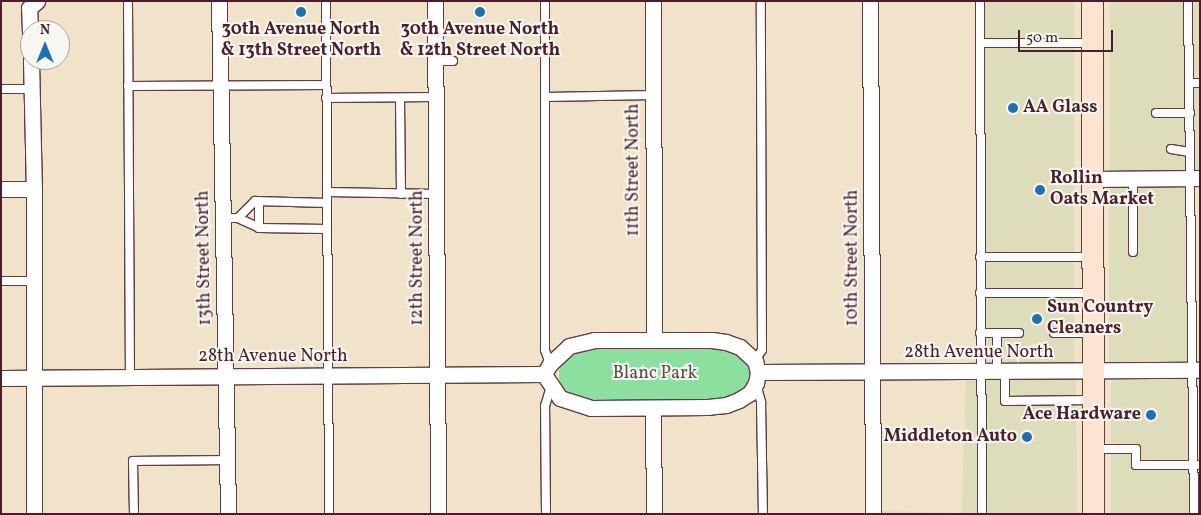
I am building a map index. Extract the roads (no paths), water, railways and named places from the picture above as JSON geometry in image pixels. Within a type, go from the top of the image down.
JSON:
[{"type":"main road","points":[[1092,1],[1093,514]]},
{"type":"street","points":[[30,20],[30,8],[37,1]]},
{"type":"street","name":"13th Street North","points":[[220,1],[221,86],[230,218],[226,376],[228,514]]},
{"type":"street","name":"12th Street North","points":[[435,1],[438,514]]},
{"type":"street","name":"11th Street North","points":[[653,1],[654,340]]},
{"type":"street","name":"10th Street North","points":[[870,1],[873,514]]},
{"type":"street","points":[[31,70],[34,188],[34,514]]},
{"type":"street","points":[[1092,179],[1195,178]]},
{"type":"street","points":[[1,189],[34,188]]},
{"type":"street","points":[[594,340],[726,342],[740,347],[757,372],[750,392],[726,405],[653,408],[591,408],[560,398],[548,375],[569,346],[594,340]]},
{"type":"street","name":"28th Avenue North","points":[[757,372],[1196,370]]},
{"type":"street","name":"28th Avenue North","points":[[1,378],[548,375]]},
{"type":"street","points":[[653,408],[654,514]]},
{"type":"lane","points":[[128,1],[130,377]]},
{"type":"lane","points":[[326,1],[329,514]]},
{"type":"lane","points":[[545,1],[545,350],[548,375],[545,406],[546,514]]},
{"type":"lane","points":[[761,1],[762,350],[757,372],[761,402],[763,514]]},
{"type":"lane","points":[[980,1],[982,514]]},
{"type":"lane","points":[[1188,1],[1190,152],[1195,178],[1196,465],[1194,514]]},
{"type":"lane","points":[[980,43],[1092,43]]},
{"type":"lane","points":[[435,61],[453,61]]},
{"type":"lane","points":[[1189,83],[1200,83]]},
{"type":"lane","points":[[128,86],[326,85]]},
{"type":"lane","points":[[1,89],[31,89]]},
{"type":"lane","points":[[545,97],[653,95]]},
{"type":"lane","points":[[326,98],[436,97]]},
{"type":"lane","points":[[400,98],[400,194]]},
{"type":"lane","points":[[1156,113],[1190,113]]},
{"type":"lane","points":[[1172,149],[1190,152]]},
{"type":"lane","points":[[1133,179],[1133,252]]},
{"type":"lane","points":[[327,192],[436,194]]},
{"type":"lane","points":[[230,218],[255,201],[327,203]]},
{"type":"lane","points":[[258,201],[259,228]]},
{"type":"lane","points":[[230,218],[259,228],[327,229]]},
{"type":"lane","points":[[980,257],[1092,258]]},
{"type":"lane","points":[[1,281],[34,281]]},
{"type":"lane","points":[[980,293],[1092,293]]},
{"type":"lane","points":[[980,333],[1019,333]]},
{"type":"lane","points":[[997,333],[1005,401],[1093,400]]},
{"type":"lane","points":[[1054,334],[1093,333]]},
{"type":"lane","points":[[1093,449],[1136,449],[1136,465],[1196,465]]},
{"type":"lane","points":[[134,514],[133,461],[227,460]]},
{"type":"place","name":"30th Avenue North & 13th Street North","points":[[301,12]]},
{"type":"place","name":"30th Avenue North & 12th Street North","points":[[480,12]]},
{"type":"place","name":"AA Glass","points":[[1013,108]]},
{"type":"place","name":"Rollin Oats Market","points":[[1040,190]]},
{"type":"place","name":"Sun Country Cleaners","points":[[1037,319]]},
{"type":"place","name":"Ace Hardware","points":[[1151,415]]},
{"type":"place","name":"Middleton Auto","points":[[1027,437]]},
{"type":"park label","name":"Blanc Park","points":[[655,374]]}]
